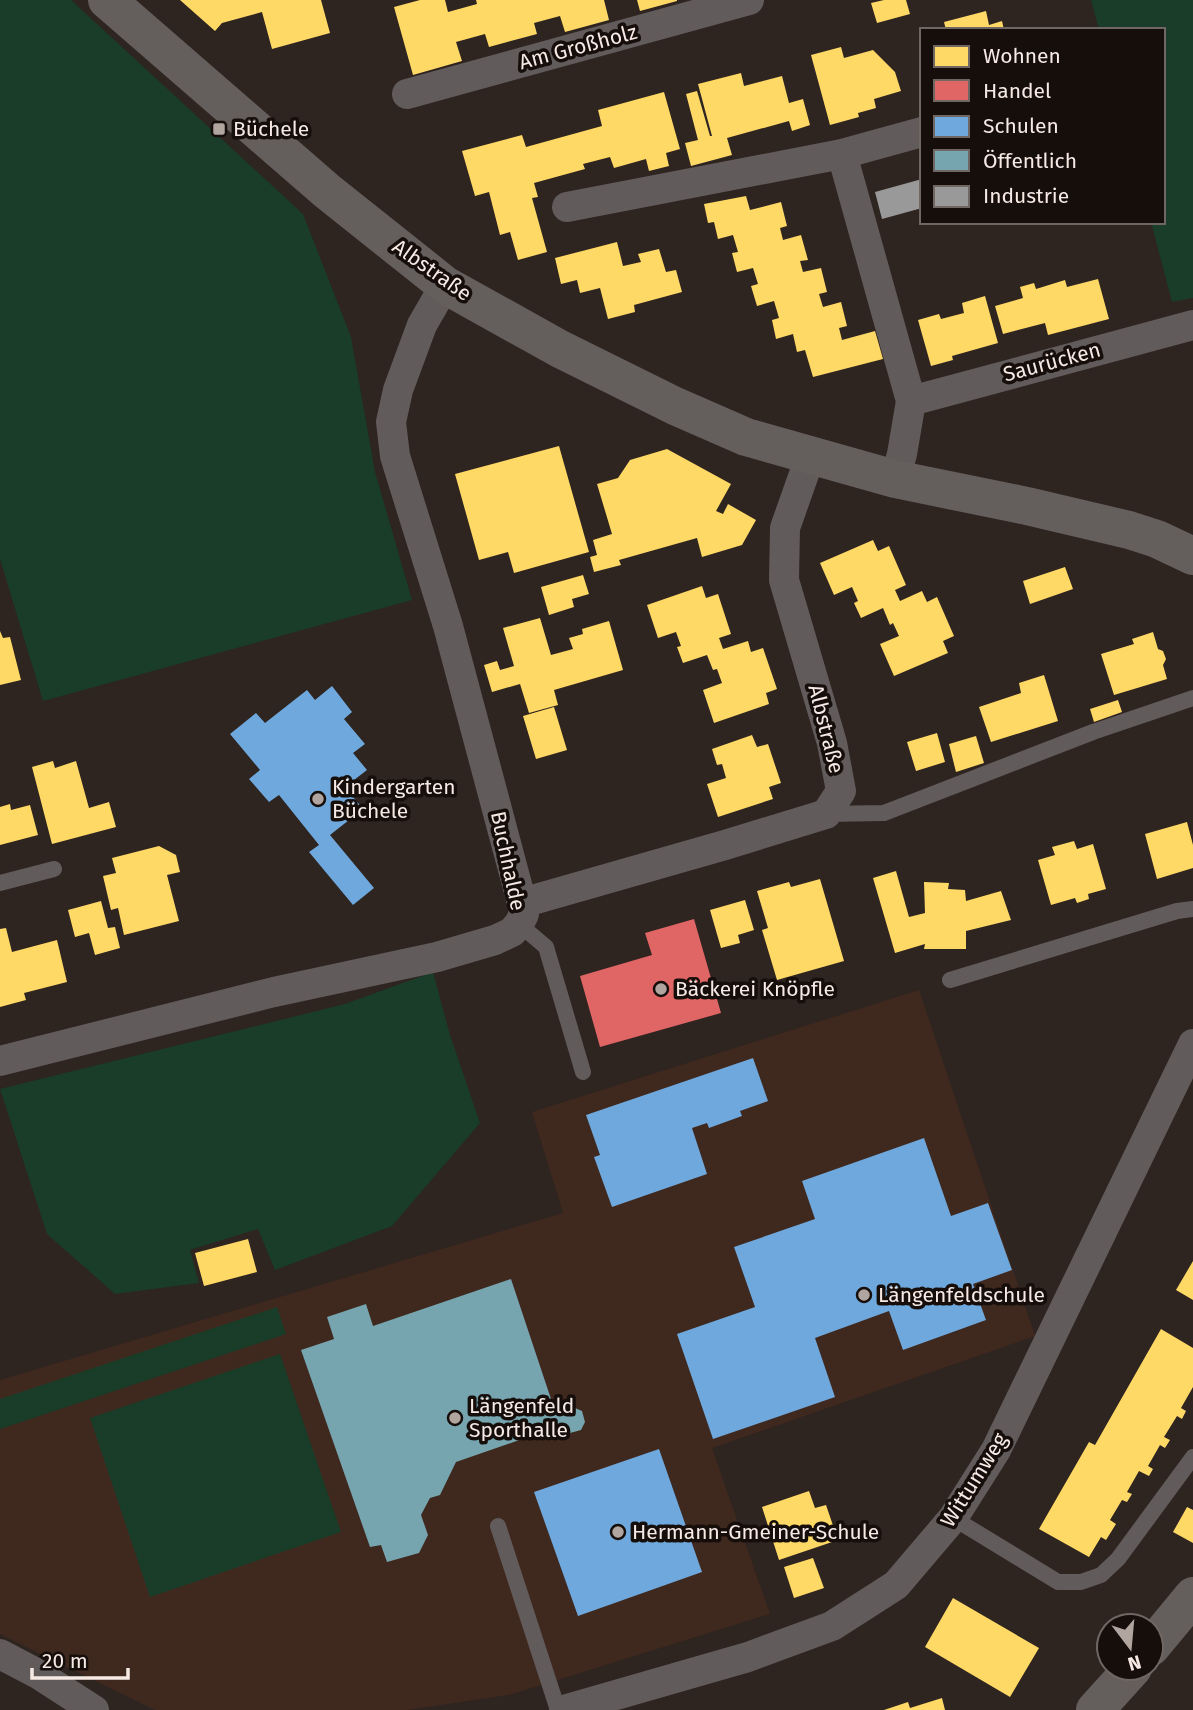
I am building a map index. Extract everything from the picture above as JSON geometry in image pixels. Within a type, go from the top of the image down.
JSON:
[{"type":"street","name":"Albstraße","points":[[107,0],[327,191],[445,285],[560,349],[675,406],[746,437],[895,479],[1129,530],[1157,539],[1193,556]]},
{"type":"street","name":"Am Großholz","points":[[407,94],[749,0]]},
{"type":"street","points":[[567,207],[842,154],[920,133]]},
{"type":"street","points":[[842,154],[911,401],[895,479]]},
{"type":"street","name":"Buchhalde","points":[[0,1060],[118,1033],[274,992],[437,957],[495,940],[512,932],[521,914],[448,626],[395,456],[391,422],[398,390],[422,325],[445,285]]},
{"type":"street","name":"Saurücken","points":[[911,401],[1193,325]]},
{"type":"street","name":"Albstraße","points":[[810,457],[785,528],[784,580],[832,743],[841,791],[826,814]]},
{"type":"street","points":[[521,914],[826,814]]},
{"type":"street","name":"Wittumweg","points":[[564,1710],[748,1657],[832,1626],[896,1585],[953,1518],[996,1450],[1193,1044]]},
{"type":"street","points":[[1165,1630],[1193,1596]]},
{"type":"street","points":[[0,1654],[38,1674],[94,1710]]},
{"type":"street","points":[[1095,1710],[1120,1682]]},
{"type":"lane","points":[[826,814],[884,813],[1093,732],[1193,698]]},
{"type":"lane","points":[[0,883],[54,869]]},
{"type":"lane","points":[[950,980],[1177,911],[1193,909]]},
{"type":"lane","points":[[521,914],[546,947],[583,1072]]},
{"type":"lane","points":[[953,1518],[1058,1583],[1081,1582],[1101,1575],[1118,1559],[1193,1457]]},
{"type":"lane","points":[[498,1526],[558,1710]]},
{"type":"shaded area","points":[[919,990],[1035,1336],[712,1448],[770,1614],[509,1695],[407,1710],[155,1710],[0,1634],[0,1380],[563,1213],[532,1112]]},
{"type":"green space","points":[[0,0],[71,0],[303,214],[351,337],[375,472],[412,600],[43,701],[0,559]]},
{"type":"green space","points":[[1091,0],[1193,0],[1193,298],[1172,302],[1152,224],[1165,224],[1165,28],[1098,28]]},
{"type":"green space","points":[[433,972],[450,1035],[480,1123],[392,1226],[275,1270],[258,1229],[190,1250],[199,1283],[115,1294],[47,1234],[0,1089],[345,1004]]},
{"type":"green space","points":[[277,1307],[286,1334],[0,1429],[0,1399]]},
{"type":"green space","points":[[280,1354],[341,1532],[150,1597],[90,1418]]},
{"type":"building: Wohnen","points":[[180,0],[321,0],[330,33],[272,49],[262,12],[222,23],[215,31]]},
{"type":"building: Wohnen","points":[[420,0],[445,0],[448,12],[477,4],[476,0],[604,0],[609,20],[565,32],[560,16],[534,23],[537,34],[489,47],[485,34],[456,42],[462,61],[413,75],[394,7]]},
{"type":"building: Wohnen","points":[[637,0],[677,0],[677,1],[640,11]]},
{"type":"building: Wohnen","points":[[906,0],[910,14],[877,23],[871,3]]},
{"type":"building: Wohnen","points":[[986,11],[989,25],[1002,21],[1004,28],[946,28],[944,22]]},
{"type":"building: Wohnen","points":[[841,47],[844,58],[873,50],[895,72],[901,91],[874,99],[876,108],[858,113],[859,117],[830,125],[811,55]]},
{"type":"building: Wohnen","points":[[741,73],[744,86],[782,76],[789,103],[803,99],[810,125],[792,131],[789,121],[727,138],[732,155],[691,166],[685,143],[698,140],[686,94],[697,91],[712,136],[698,84]]},
{"type":"building: Wohnen","points":[[664,92],[680,149],[666,153],[669,166],[649,171],[646,159],[614,168],[610,157],[583,164],[585,169],[534,183],[538,197],[532,198],[547,252],[518,260],[510,232],[500,235],[489,192],[475,196],[462,151],[522,135],[526,147],[602,126],[598,110]]},
{"type":"building: Wohnen","points":[[746,196],[750,210],[781,202],[787,226],[780,228],[783,240],[801,235],[808,260],[800,261],[803,272],[821,268],[827,292],[819,294],[823,307],[841,302],[847,326],[839,328],[842,340],[875,331],[883,359],[813,377],[805,350],[797,352],[793,334],[776,339],[772,320],[779,318],[774,301],[757,306],[751,286],[758,284],[753,268],[737,272],[732,253],[738,252],[733,235],[718,239],[714,222],[708,223],[704,204]]},
{"type":"building: Wohnen","points":[[617,242],[623,266],[641,262],[638,254],[659,249],[666,272],[676,270],[682,292],[634,305],[635,312],[608,319],[600,288],[580,293],[577,280],[561,284],[555,258]]},
{"type":"building: Wohnen","points":[[1098,279],[1109,319],[1048,335],[1045,323],[1003,334],[995,306],[1023,298],[1020,287],[1034,283],[1036,289],[1065,280],[1067,287]]},
{"type":"building: Wohnen","points":[[985,296],[998,343],[952,356],[953,360],[931,366],[918,320],[939,314],[941,319],[964,313],[962,303]]},
{"type":"building: Wohnen","points":[[559,446],[589,552],[514,573],[508,552],[479,560],[455,474]]},
{"type":"building: Wohnen","points":[[667,449],[731,484],[716,511],[723,514],[728,504],[756,520],[742,545],[702,557],[697,538],[619,560],[621,565],[594,572],[590,557],[597,555],[593,540],[612,534],[597,484],[618,478],[630,460]]},
{"type":"building: Wohnen","points":[[873,540],[878,551],[889,546],[906,585],[895,590],[900,601],[922,591],[927,602],[937,597],[954,636],[943,641],[948,653],[894,676],[880,644],[899,636],[893,623],[890,625],[883,608],[861,618],[854,603],[858,601],[852,587],[834,595],[820,563]]},
{"type":"building: Wohnen","points":[[1065,567],[1073,589],[1030,604],[1023,581]]},
{"type":"building: Wohnen","points":[[583,575],[589,594],[572,599],[574,607],[549,615],[541,587]]},
{"type":"building: Wohnen","points":[[702,586],[706,598],[718,594],[731,634],[719,638],[723,649],[748,641],[751,652],[763,648],[777,689],[766,693],[769,704],[714,723],[703,690],[722,683],[717,669],[713,670],[707,655],[683,663],[677,647],[681,646],[676,632],[658,638],[647,605]]},
{"type":"building: Wohnen","points":[[540,618],[551,655],[573,649],[569,638],[583,634],[582,629],[609,621],[623,670],[554,690],[558,705],[529,713],[520,684],[492,692],[484,665],[497,661],[500,670],[514,666],[503,628]]},
{"type":"building: Wohnen","points":[[0,631],[3,638],[10,637],[21,680],[0,685]]},
{"type":"building: Wohnen","points":[[1153,632],[1158,649],[1163,651],[1166,659],[1163,665],[1167,679],[1114,695],[1101,654],[1134,644],[1132,639]]},
{"type":"building: Wohnen","points":[[1044,675],[1058,721],[991,742],[979,707],[1021,693],[1019,683]]},
{"type":"building: Wohnen","points":[[1118,700],[1122,712],[1094,722],[1090,709]]},
{"type":"building: Wohnen","points":[[554,707],[567,750],[536,759],[523,716]]},
{"type":"building: Wohnen","points":[[937,733],[945,762],[916,771],[907,742]]},
{"type":"building: Wohnen","points":[[752,735],[757,747],[768,744],[781,783],[769,787],[773,799],[718,817],[707,784],[726,778],[722,764],[717,765],[712,749]]},
{"type":"building: Wohnen","points":[[976,736],[984,763],[956,772],[949,744]]},
{"type":"building: Wohnen","points":[[53,761],[55,768],[76,761],[89,808],[109,802],[116,827],[52,844],[32,767]]},
{"type":"building: Wohnen","points":[[10,804],[11,810],[30,805],[38,835],[0,845],[0,807]]},
{"type":"building: Wohnen","points":[[1187,822],[1193,845],[1193,868],[1157,879],[1145,834]]},
{"type":"building: Wohnen","points":[[1074,841],[1077,849],[1093,844],[1106,889],[1088,894],[1089,899],[1077,903],[1075,898],[1051,905],[1038,860],[1055,855],[1052,847]]},
{"type":"building: Wohnen","points":[[159,846],[176,855],[180,872],[167,875],[179,921],[124,935],[118,908],[111,910],[103,876],[116,873],[112,858]]},
{"type":"building: Wohnen","points":[[896,871],[909,917],[925,913],[924,882],[949,883],[948,889],[965,890],[966,901],[1001,891],[1011,920],[966,931],[966,949],[924,949],[925,944],[895,953],[873,878]]},
{"type":"building: Wohnen","points":[[820,879],[844,961],[777,980],[762,930],[768,928],[757,891],[789,882],[791,887]]},
{"type":"building: Wohnen","points":[[745,900],[754,930],[738,935],[740,943],[721,948],[710,910]]},
{"type":"building: Wohnen","points":[[101,901],[108,928],[115,927],[120,948],[95,955],[89,933],[75,937],[68,910]]},
{"type":"building: Wohnen","points":[[6,928],[12,952],[57,940],[67,982],[24,993],[26,1000],[0,1007],[0,929]]},
{"type":"building: Wohnen","points":[[248,1239],[257,1272],[204,1286],[195,1253]]},
{"type":"building: Wohnen","points":[[1193,1261],[1193,1300],[1176,1290]]},
{"type":"building: Wohnen","points":[[1161,1329],[1193,1348],[1193,1387],[1181,1408],[1186,1411],[1182,1419],[1177,1416],[1164,1437],[1170,1440],[1165,1448],[1160,1445],[1148,1466],[1153,1469],[1149,1476],[1139,1471],[1127,1492],[1132,1494],[1127,1502],[1122,1500],[1110,1520],[1116,1524],[1106,1540],[1101,1537],[1089,1557],[1039,1529],[1089,1442],[1095,1445]]},
{"type":"building: Wohnen","points":[[809,1491],[815,1508],[826,1505],[838,1540],[779,1560],[762,1507]]},
{"type":"building: Wohnen","points":[[1187,1507],[1193,1510],[1193,1543],[1173,1532]]},
{"type":"building: Wohnen","points":[[813,1558],[824,1588],[794,1598],[784,1567]]},
{"type":"building: Wohnen","points":[[953,1598],[1039,1648],[1010,1697],[925,1647]]},
{"type":"building: Wohnen","points":[[942,1698],[945,1710],[884,1710],[908,1702],[910,1708]]},
{"type":"building: Handel","points":[[694,919],[721,1013],[600,1047],[580,976],[652,955],[645,933]]},
{"type":"building: Schulen","name":"Kindergarten Büchele","points":[[332,686],[352,712],[344,719],[365,744],[353,753],[367,770],[345,787],[363,809],[330,835],[374,888],[353,905],[309,852],[319,845],[279,795],[269,802],[249,779],[260,770],[230,734],[256,713],[265,723],[307,690],[315,700]]},
{"type":"building: Schulen","points":[[753,1058],[768,1101],[740,1111],[742,1116],[709,1128],[707,1123],[692,1128],[707,1174],[612,1207],[594,1157],[600,1155],[586,1115]]},
{"type":"building: Schulen","name":"Längenfeldschule","points":[[924,1138],[951,1216],[988,1203],[1012,1270],[973,1284],[986,1320],[903,1350],[889,1311],[815,1338],[835,1397],[713,1439],[677,1334],[755,1307],[734,1247],[815,1219],[802,1181]]},
{"type":"building: Schulen","name":"Hermann-Gmeiner-Schule","points":[[659,1449],[702,1572],[578,1616],[534,1492]]},
{"type":"building: Öffentlich","name":"Längenfeld Sporthalle","points":[[511,1279],[556,1414],[575,1408],[582,1411],[585,1422],[581,1430],[559,1436],[548,1430],[456,1462],[440,1495],[430,1498],[421,1515],[428,1535],[419,1553],[387,1562],[381,1545],[370,1547],[301,1350],[334,1339],[327,1317],[366,1304],[373,1326]]},
{"type":"building: Industrie","points":[[920,180],[920,209],[882,219],[875,192]]},
{"type":"place","name":"Büchele","points":[[219,129]]},
{"type":"place","name":"Kindergarten Büchele","points":[[318,799]]},
{"type":"place","name":"Bäckerei Knöpfle","points":[[661,989]]},
{"type":"place","name":"Längenfeldschule","points":[[864,1295]]},
{"type":"place","name":"Längenfeld Sporthalle","points":[[455,1418]]},
{"type":"place","name":"Hermann-Gmeiner-Schule","points":[[618,1532]]}]
